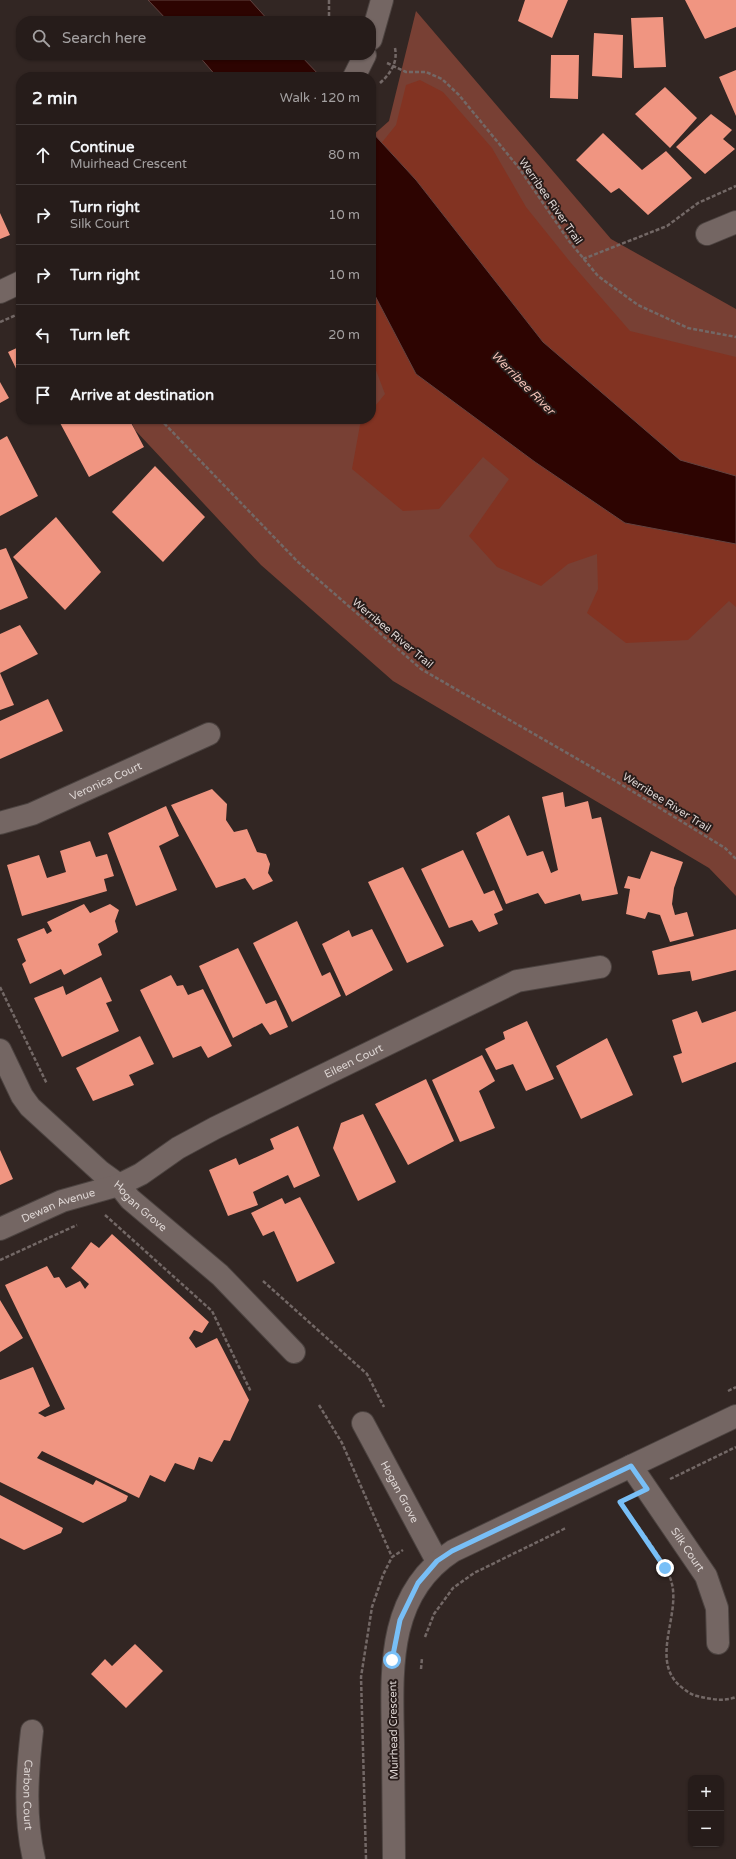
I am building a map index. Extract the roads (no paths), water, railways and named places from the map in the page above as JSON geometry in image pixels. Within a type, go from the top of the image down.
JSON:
[{"type":"street","points":[[376,21],[382,0]]},
{"type":"street","points":[[359,72],[371,60]]},
{"type":"street","points":[[707,234],[736,222]]},
{"type":"street","points":[[0,292],[16,284]]},
{"type":"street","name":"Veronica Court","points":[[0,823],[32,814],[208,734]]},
{"type":"street","name":"Eileen Court","points":[[119,1185],[141,1174],[178,1148],[215,1128],[517,981],[600,968]]},
{"type":"street","name":"Hogan Grove","points":[[0,1050],[20,1091],[30,1107],[101,1172],[119,1185],[130,1199],[220,1275],[294,1352]]},
{"type":"street","name":"Dewan Avenue","points":[[0,1229],[62,1201],[119,1185]]},
{"type":"street","name":"Muirhead Crescent","points":[[394,1859],[392,1660],[400,1620],[418,1583],[437,1561],[452,1551],[736,1416]]},
{"type":"street","name":"Hogan Grove","points":[[363,1423],[437,1561]]},
{"type":"street","name":"Silk Court","points":[[631,1466],[706,1576],[717,1608],[718,1643]]},
{"type":"street","name":"Carbon Court","points":[[32,1731],[28,1768],[28,1812],[34,1859]]},
{"type":"water","points":[[148,0],[250,0],[264,16],[163,16]]},
{"type":"water","points":[[202,60],[305,60],[316,72],[213,72]]},
{"type":"water","name":"Werribee River","points":[[376,136],[416,180],[543,342],[680,460],[736,476],[736,544],[625,523],[535,462],[416,374],[376,298]]}]
